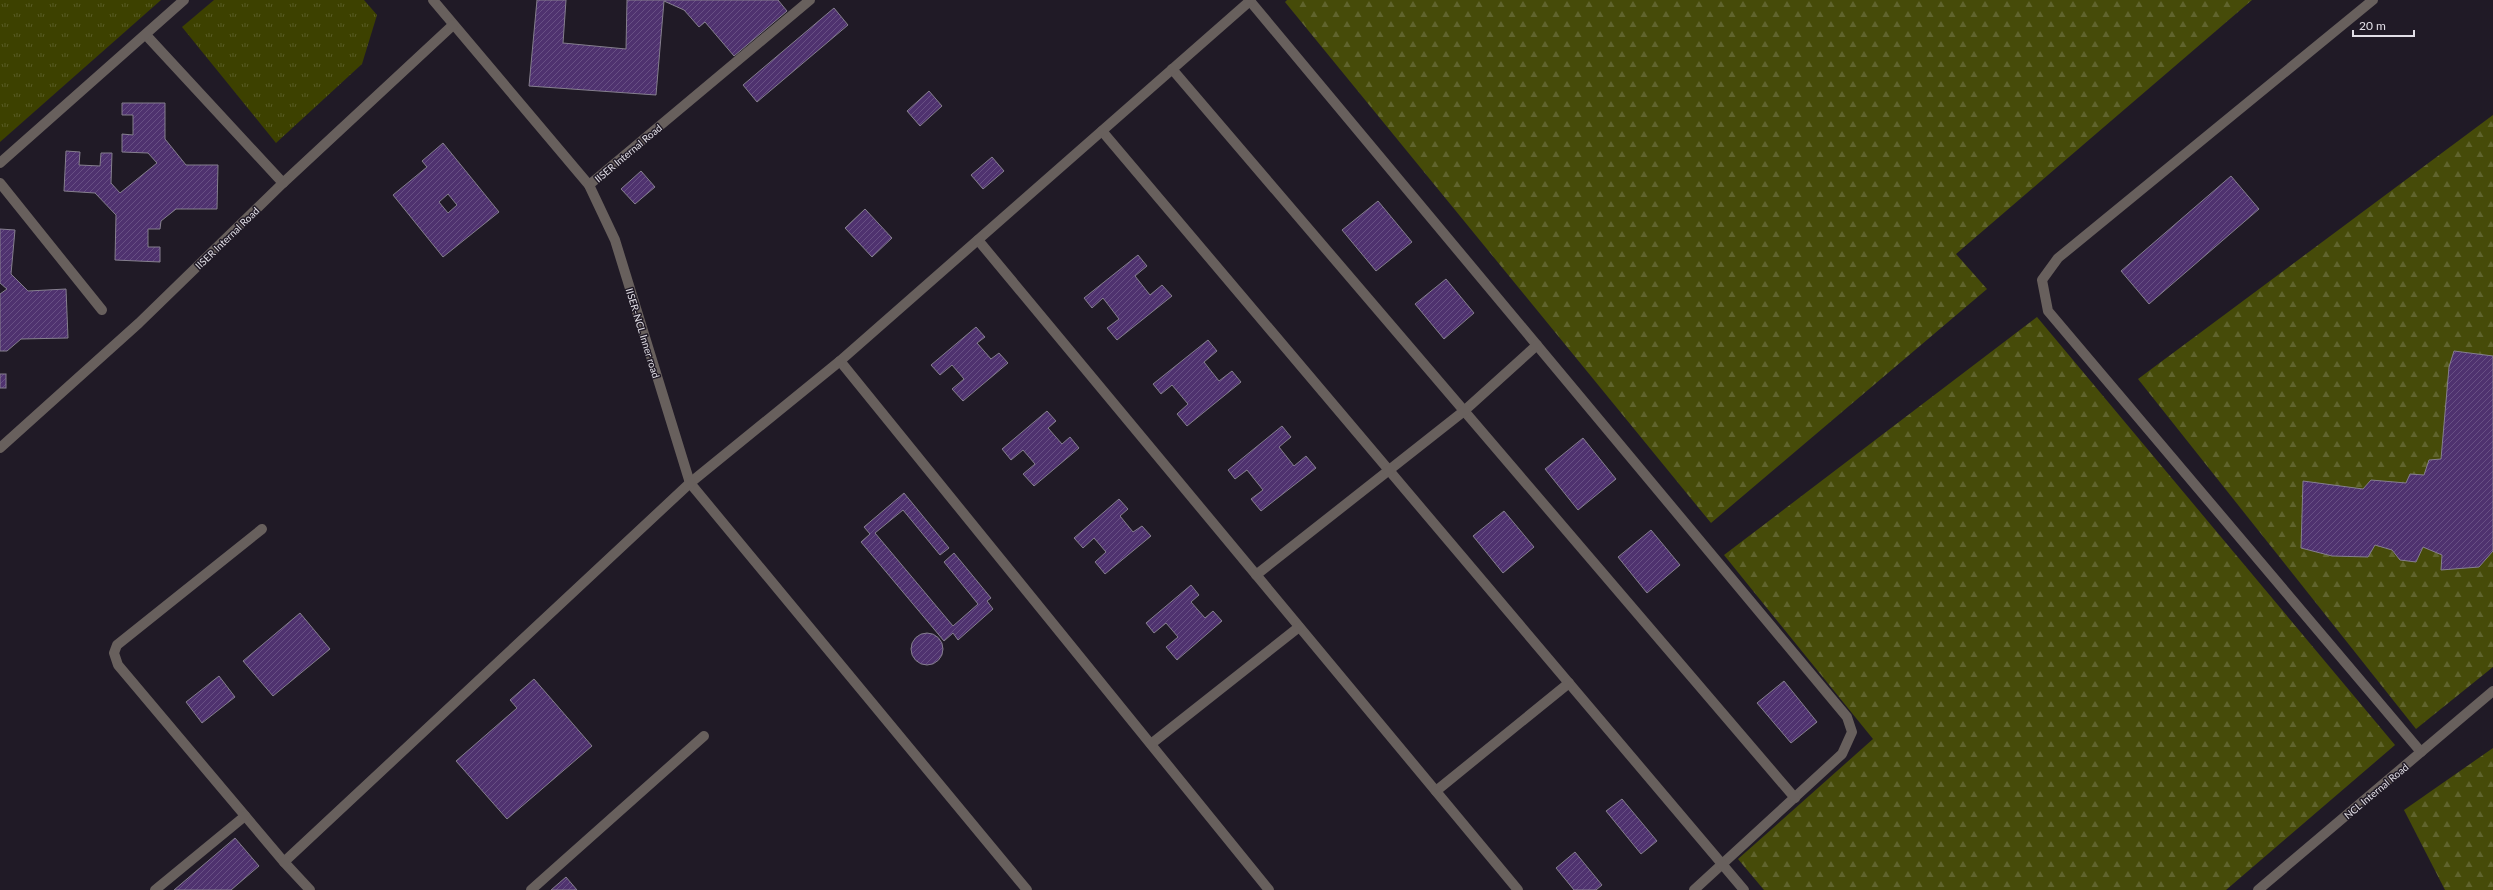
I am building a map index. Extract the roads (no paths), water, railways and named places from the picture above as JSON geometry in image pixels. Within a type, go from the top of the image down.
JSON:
[{"type":"lane","points":[[0,163],[184,0]]},
{"type":"lane","name":"IISER Internal Road","points":[[433,0],[590,185],[810,0]]},
{"type":"lane","points":[[2373,0],[2058,258],[2042,280],[2048,311],[2421,752]]},
{"type":"lane","points":[[284,862],[690,484],[840,361],[1251,1],[1847,717],[1852,732],[1842,754],[1723,865],[1694,890]]},
{"type":"lane","name":"IISER Internal Road","points":[[0,448],[139,323],[284,183],[453,25]]},
{"type":"lane","points":[[146,35],[284,183]]},
{"type":"lane","points":[[1172,69],[1795,798]]},
{"type":"lane","points":[[1102,131],[1744,890]]},
{"type":"lane","points":[[0,183],[102,310]]},
{"type":"lane","name":"IISER-NCL Inner road","points":[[590,185],[615,240],[690,484]]},
{"type":"lane","points":[[978,240],[1518,890]]},
{"type":"lane","points":[[1256,575],[1390,471],[1464,411],[1537,346]]},
{"type":"lane","points":[[840,361],[1269,890]]},
{"type":"lane","points":[[690,484],[1027,890]]},
{"type":"lane","points":[[262,529],[117,644],[114,653],[118,665],[284,862],[310,890]]},
{"type":"lane","points":[[1151,744],[1299,627]]},
{"type":"lane","points":[[1436,791],[1569,683]]},
{"type":"lane","name":"NCL Internal Road","points":[[2258,890],[2493,691]]},
{"type":"lane","points":[[530,890],[704,736]]},
{"type":"lane","points":[[155,890],[245,816]]}]
